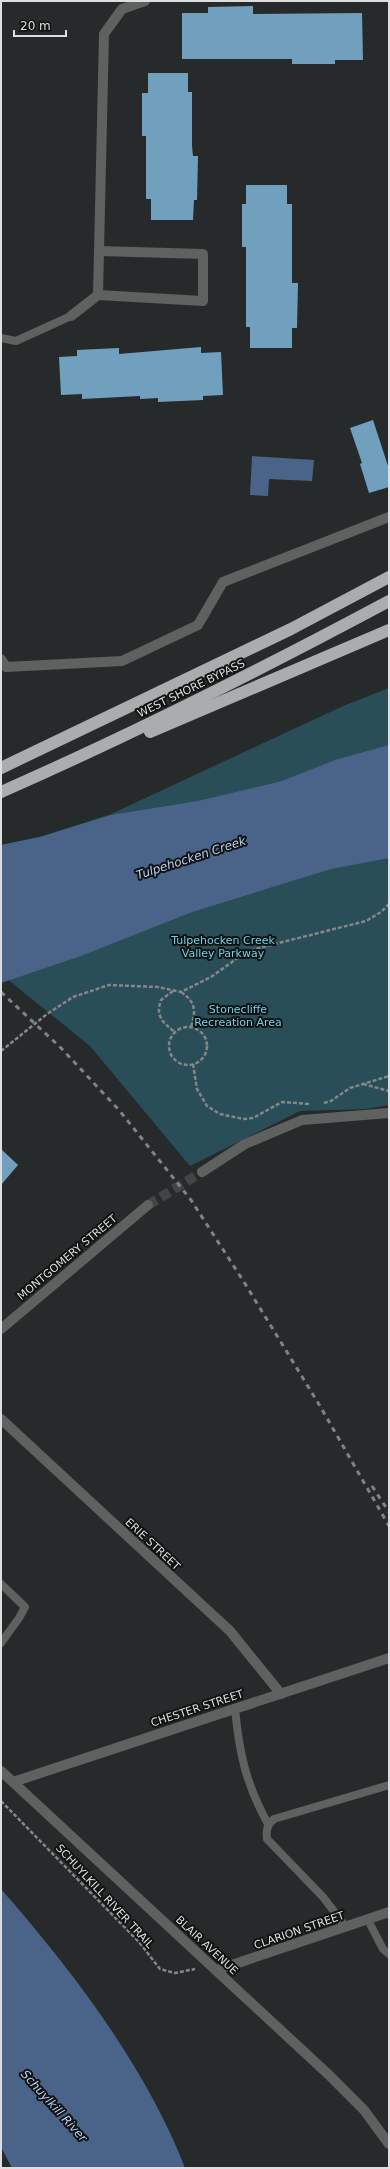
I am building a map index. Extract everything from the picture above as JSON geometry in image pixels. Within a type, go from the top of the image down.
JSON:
[{"type":"highway","name":"WEST SHORE BYPASS","points":[[1,768],[291,629],[389,577]]},
{"type":"highway","name":"WEST SHORE BYPASS","points":[[1,793],[87,754],[268,665],[389,601]]},
{"type":"highway","points":[[1,793],[389,630]]},
{"type":"street","points":[[98,295],[104,34],[122,9],[145,1]]},
{"type":"street","points":[[71,316],[98,295],[203,301],[203,254],[99,251]]},
{"type":"street","points":[[1,658],[6,667],[122,661],[198,625],[223,582],[389,517]]},
{"type":"street","points":[[202,1172],[245,1144],[302,1120],[389,1113]]},
{"type":"street","name":"MONTGOMERY STREET","points":[[1,1328],[148,1205]]},
{"type":"street","name":"ERIE STREET","points":[[1,1419],[230,1631],[281,1694]]},
{"type":"street","name":"CHESTER STREET","points":[[13,1782],[389,1658]]},
{"type":"street","name":"BLAIR AVENUE","points":[[1,1771],[329,2075],[364,2110],[389,2144]]},
{"type":"street","name":"CLARION STREET","points":[[217,1970],[389,1912]]},
{"type":"lane","points":[[1,338],[16,341],[71,316]]},
{"type":"lane","points":[[1,1584],[25,1607],[1,1643]]},
{"type":"lane","points":[[235,1708],[238,1745],[254,1797],[268,1824]]},
{"type":"lane","points":[[346,1927],[323,1897],[267,1839],[266,1830],[268,1824],[274,1819],[389,1785]]},
{"type":"lane","points":[[368,1920],[383,1949],[389,1954]]},
{"type":"path","points":[[181,992],[211,977],[239,957],[254,949],[366,921],[381,912],[389,904]]},
{"type":"path","points":[[1,1051],[47,1014],[72,997],[109,984],[158,987],[181,992],[191,1000],[194,1006],[194,1017],[191,1027]]},
{"type":"path","points":[[173,991],[161,1000],[158,1013],[164,1023],[175,1032]]},
{"type":"path","points":[[191,1027],[202,1033],[206,1045],[203,1057],[192,1064],[180,1063],[171,1055],[169,1043],[175,1032],[180,1028],[191,1027]]},
{"type":"path","points":[[192,1064],[197,1089],[207,1106],[220,1114],[244,1119],[253,1118],[282,1102],[311,1105]]},
{"type":"path","points":[[317,1105],[330,1101],[350,1088],[389,1076]]},
{"type":"path","points":[[363,1084],[389,1091]]},
{"type":"path","name":"SCHUYLKILL RIVER TRAIL","points":[[1,1801],[138,1942],[160,1969],[175,1973],[193,1970],[207,1961]]},
{"type":"green space","name":"Tulpehocken Creek Valley Parkway","points":[[389,688],[389,1105],[365,1109],[300,1111],[190,1166],[90,1046],[1,974],[1,845],[40,837],[111,814],[343,706]]},
{"type":"water","points":[[252,456],[314,460],[312,481],[269,479],[268,496],[250,495]]},
{"type":"water","name":"Tulpehocken Creek","points":[[389,745],[389,858],[331,869],[192,912],[81,956],[1,983],[1,845],[40,837],[111,815],[198,801],[282,781],[335,760]]},
{"type":"water","name":"Schuylkill River","points":[[1,1889],[28,1920],[80,1986],[105,2021],[150,2093],[169,2130],[185,2168],[12,2168],[1,2147]]},
{"type":"building","points":[[253,6],[253,14],[362,13],[363,60],[335,60],[335,64],[292,64],[292,59],[182,59],[182,13],[208,13],[208,7]]},
{"type":"building","points":[[148,73],[188,73],[188,92],[192,92],[193,156],[198,156],[197,200],[194,200],[193,220],[151,220],[151,199],[146,199],[146,136],[142,136],[142,93],[148,93]]},
{"type":"building","points":[[246,185],[287,185],[287,204],[292,204],[292,283],[298,283],[297,328],[292,328],[292,348],[250,348],[250,327],[246,327],[246,247],[242,247],[242,204],[246,204]]},
{"type":"building","points":[[201,347],[201,353],[221,352],[223,395],[203,396],[203,400],[158,402],[158,398],[140,399],[140,396],[82,399],[82,394],[61,395],[59,357],[77,356],[77,350],[119,348],[119,354]]},
{"type":"building","points":[[373,420],[389,469],[389,487],[369,493],[360,464],[362,463],[350,428]]},
{"type":"building","points":[[1,1149],[18,1165],[1,1185]]},
{"type":"tunnel","points":[[148,1205],[202,1172]]},
{"type":"railway","points":[[1,992],[61,1048],[119,1110],[191,1200],[244,1282],[320,1406],[389,1526]]},
{"type":"railway","points":[[372,1486],[389,1512]]},
{"type":"park label","name":"Stonecliffe Recreation Area","points":[[238,1015]]}]
